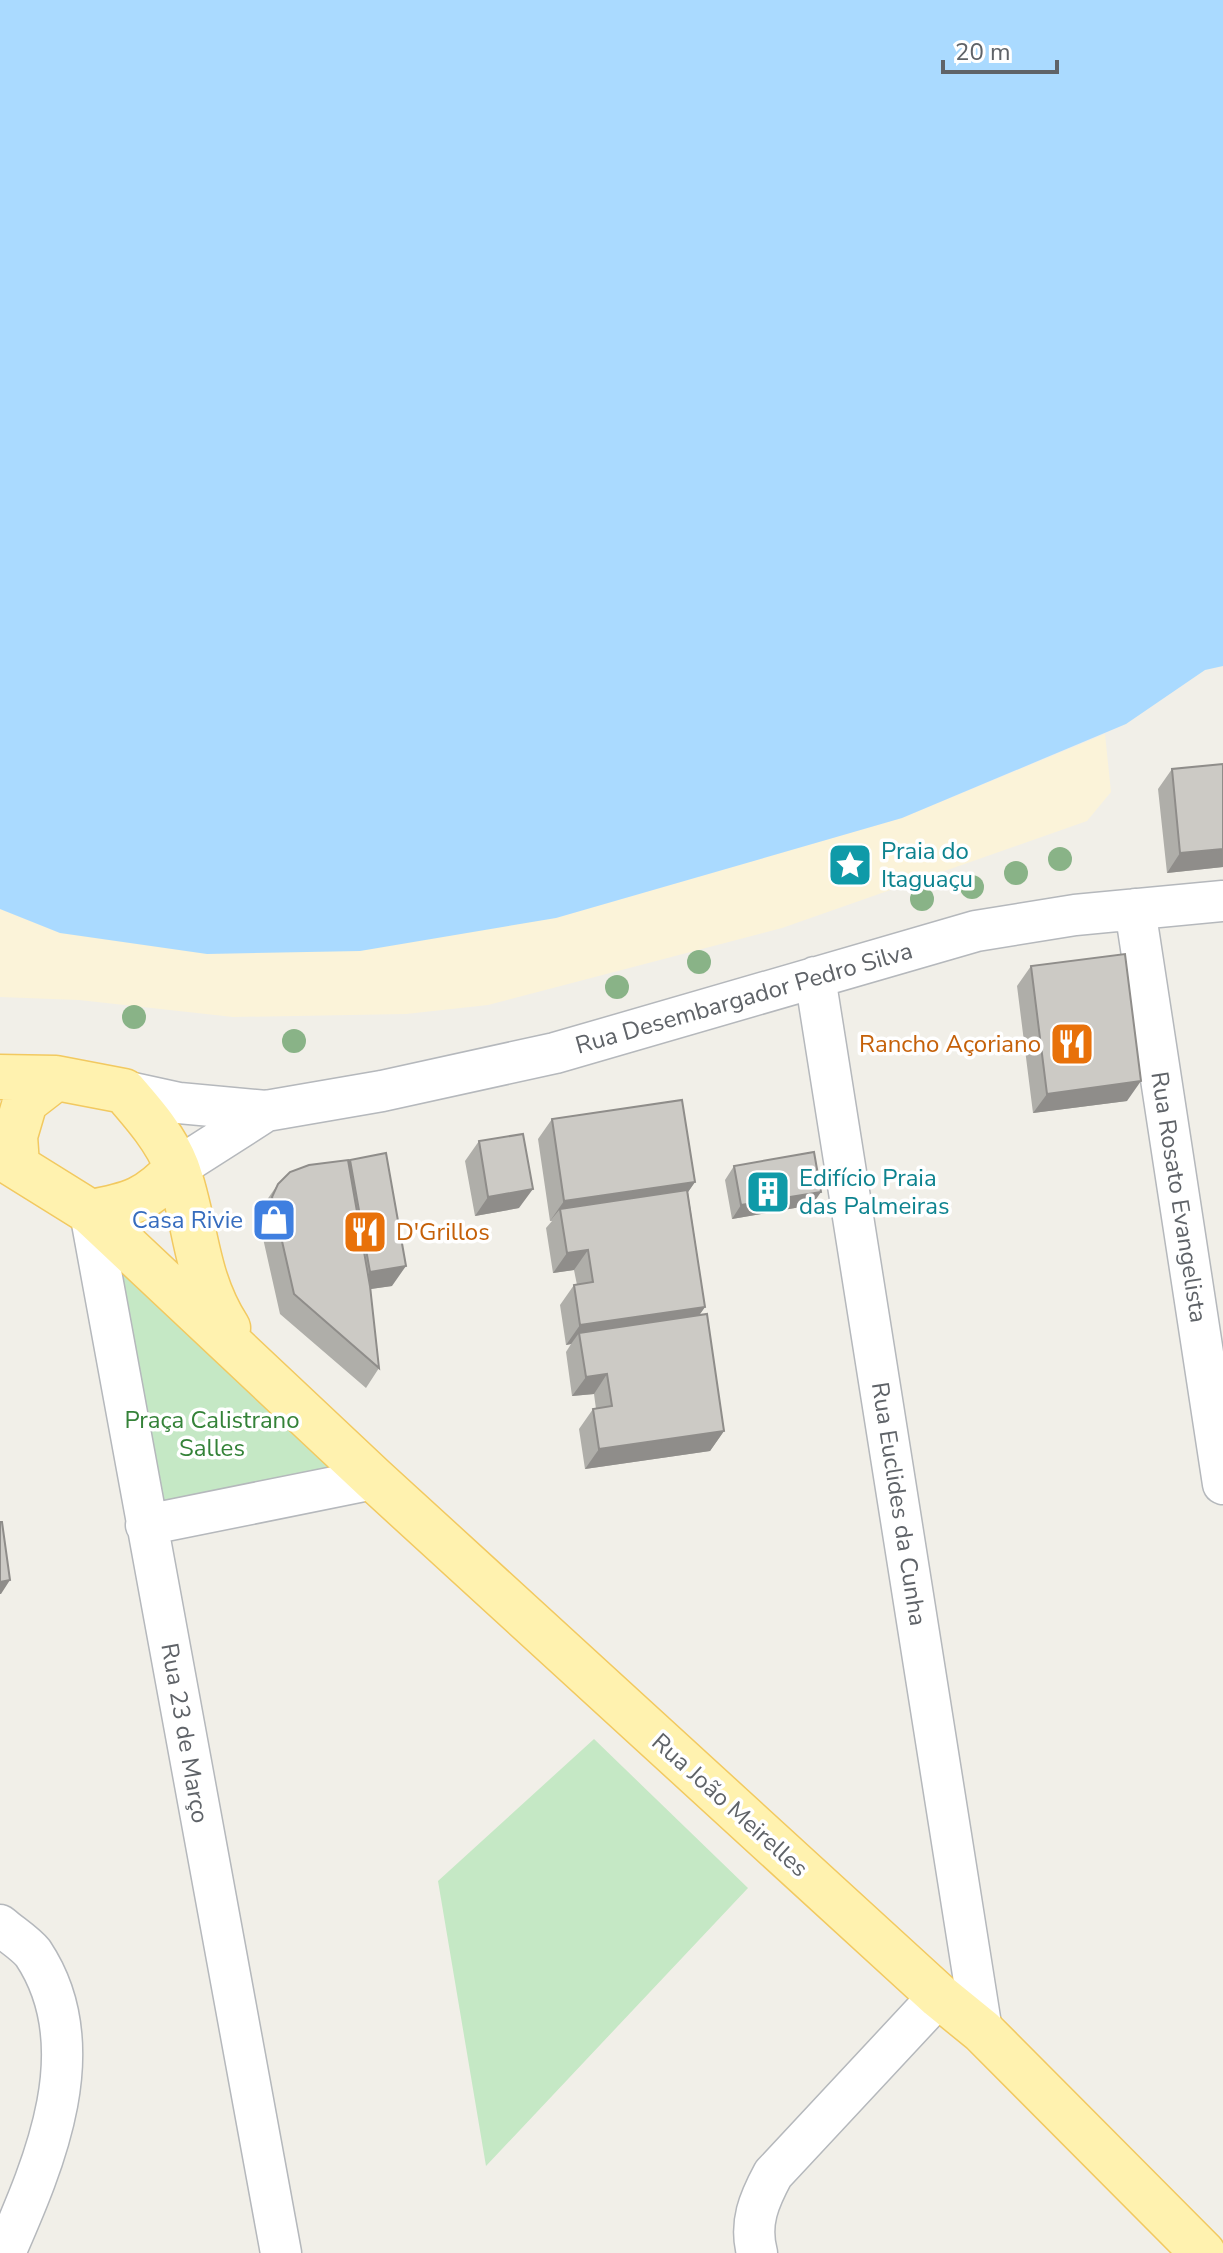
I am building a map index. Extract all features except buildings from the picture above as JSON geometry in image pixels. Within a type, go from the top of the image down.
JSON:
[{"type":"main road","name":"Rua Desembargador Pedro Silva","points":[[0,1077],[56,1078],[124,1091]]},
{"type":"main road","points":[[56,1078],[25,1102],[9,1160],[90,1212],[131,1205],[158,1188],[177,1168],[154,1128],[124,1091]]},
{"type":"main road","name":"Rua João Meirelles","points":[[177,1168],[204,1285],[250,1364]]},
{"type":"main road","name":"Rua João Meirelles","points":[[90,1212],[374,1479],[939,1996],[982,2031],[1203,2253]]},
{"type":"street","name":"Rua Desembargador Pedro Silva","points":[[124,1091],[179,1103],[266,1111],[465,1076],[639,1030],[999,926],[1223,901]]},
{"type":"street","name":"Rua Rosato Evangelista","points":[[1135,909],[1223,1484]]},
{"type":"street","name":"Rua Euclides da Cunha","points":[[815,977],[982,2031]]},
{"type":"street","name":"Rua Desembargador Pedro Silva","points":[[177,1168],[266,1111]]},
{"type":"street","name":"Rua 23 de Março","points":[[90,1212],[281,2253]]},
{"type":"street","points":[[146,1525],[374,1479]]},
{"type":"street","points":[[0,1925],[32,1951],[55,1999],[63,2062],[53,2130],[5,2253]]},
{"type":"street","points":[[757,2253],[753,2237],[757,2203],[773,2174],[939,1996]]},
{"type":"green space","name":"Praça Calistrano Salles","points":[[106,1245],[353,1475],[158,1512]]},
{"type":"green space","points":[[594,1739],[748,1888],[486,2166],[438,1881]]},
{"type":"sand","name":"Praia do Itaguaçu","points":[[1105,734],[1111,792],[1087,821],[782,928],[488,1005],[406,1014],[233,1017],[79,1000],[0,997],[0,909],[60,933],[556,918],[902,818]]},
{"type":"water","points":[[0,0],[1223,0],[1223,666],[1205,670],[1126,724],[902,818],[556,918],[360,951],[207,954],[60,933],[0,909]]},
{"type":"place","name":"Praia do Itaguaçu","points":[[850,865]]},
{"type":"place","name":"Rancho Açoriano","points":[[1072,1044]]},
{"type":"place","name":"Edifício Praia das Palmeiras","points":[[768,1192]]},
{"type":"place","name":"Casa Rivie","points":[[274,1220]]},
{"type":"place","name":"D'Grillos","points":[[365,1232]]}]
